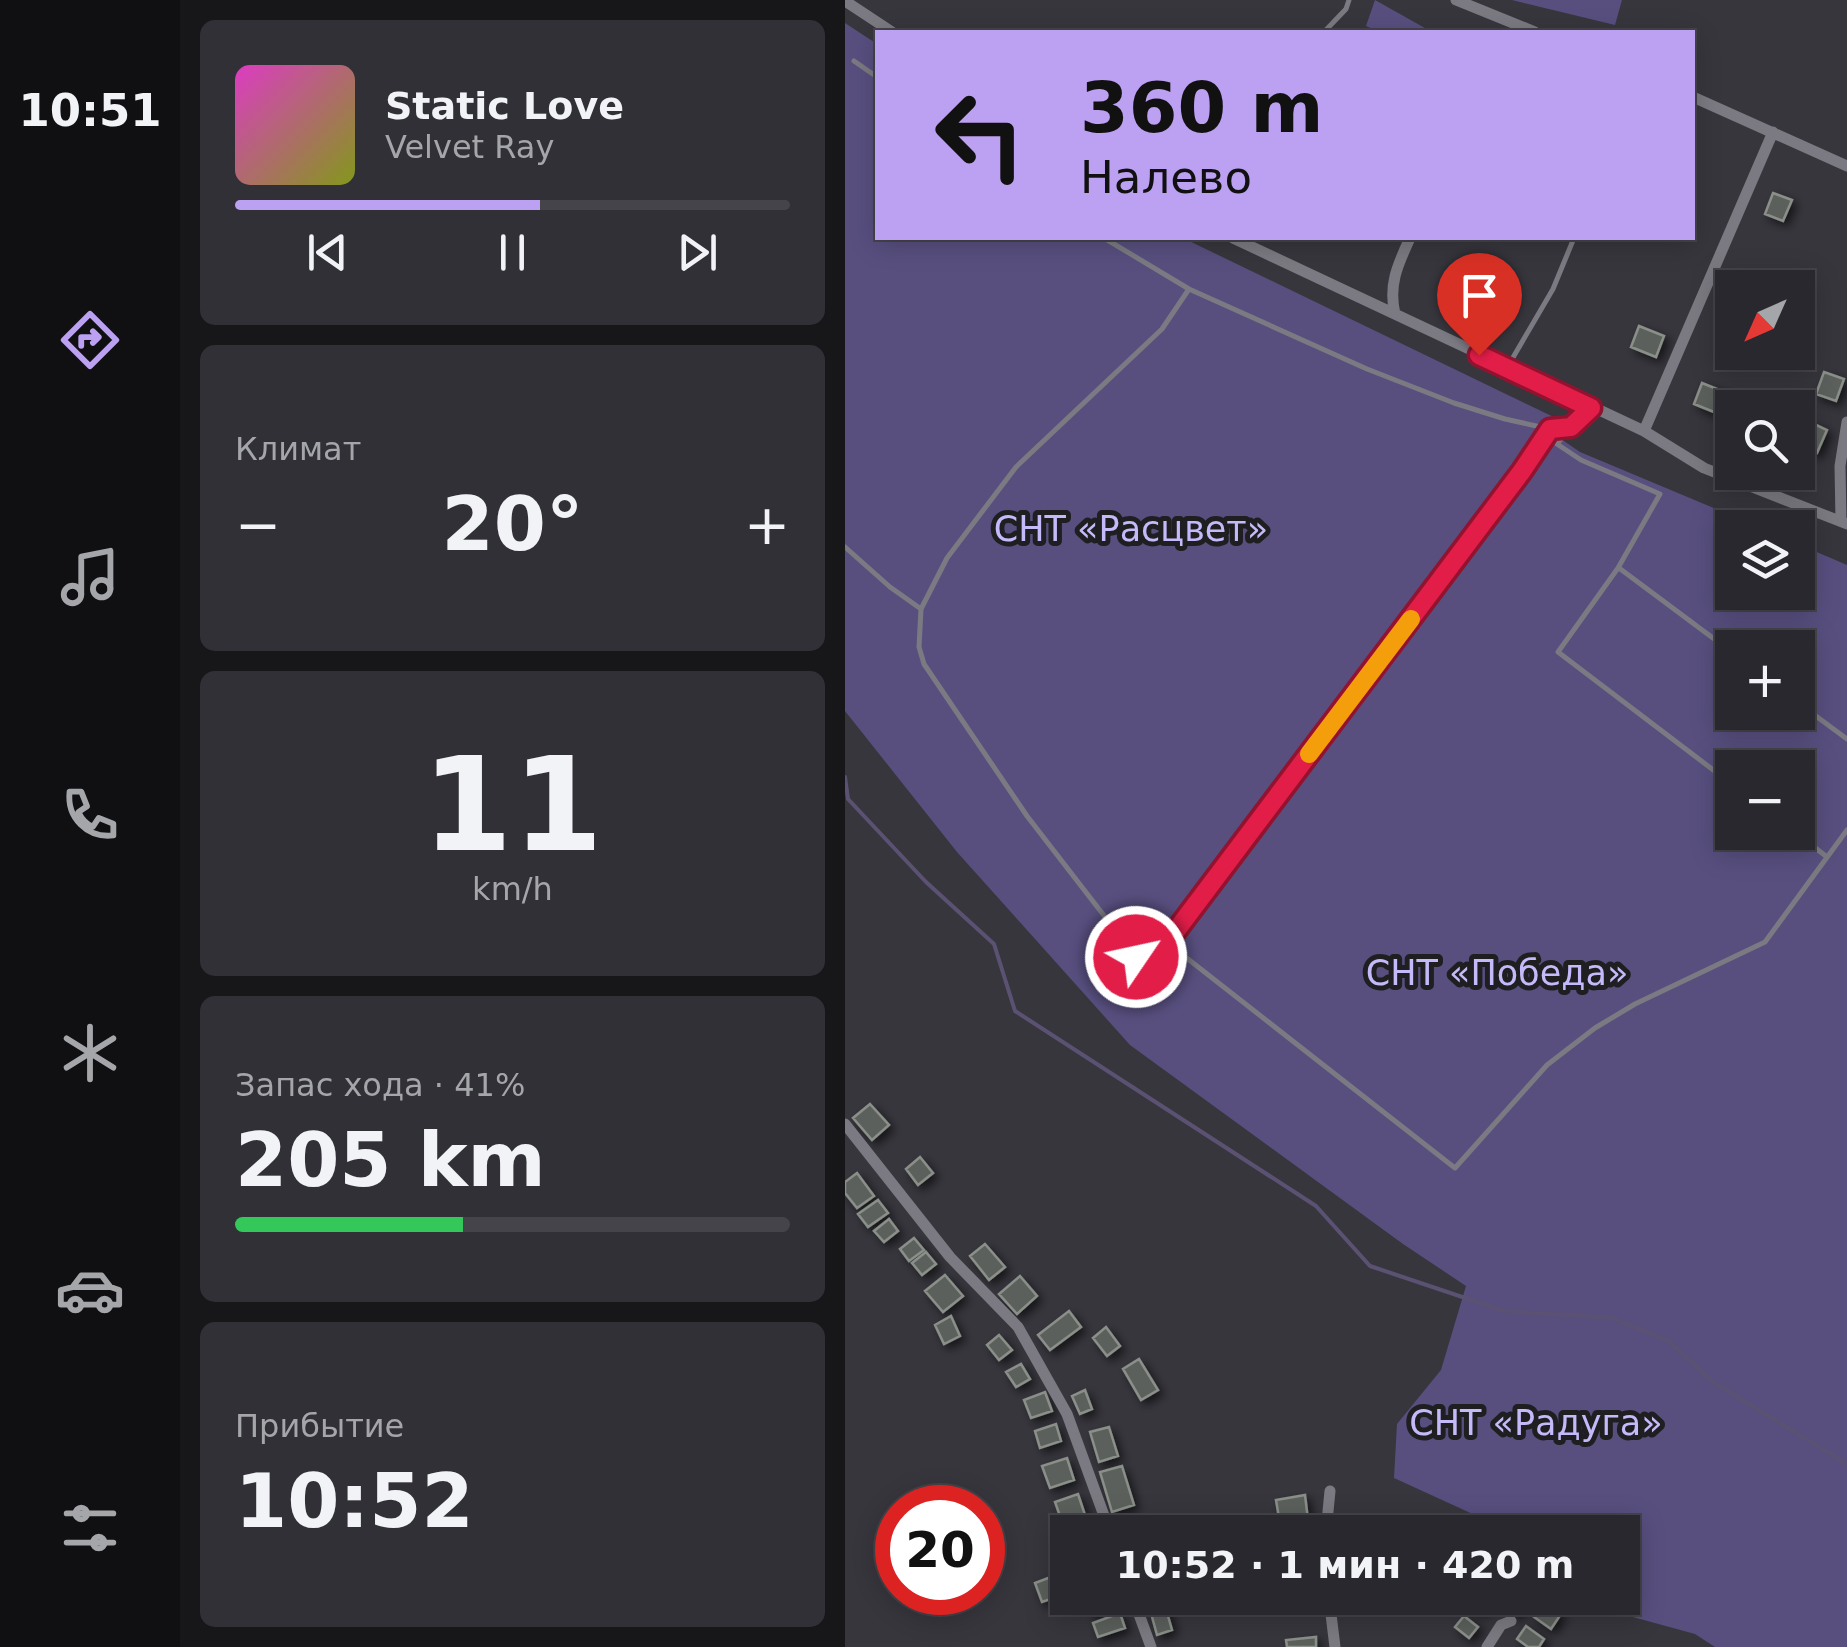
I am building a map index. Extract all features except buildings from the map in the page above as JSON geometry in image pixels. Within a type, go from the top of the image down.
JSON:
[{"type":"street","points":[[1456,0],[1530,30]]},
{"type":"street","points":[[845,1],[889,30]]},
{"type":"street","points":[[1695,98],[1847,166]]},
{"type":"street","points":[[1644,431],[1773,132]]},
{"type":"street","points":[[1237,240],[1644,431],[1704,468],[1844,522],[1840,466],[1847,422]]},
{"type":"street","points":[[1395,314],[1391,296],[1394,273],[1408,240]]},
{"type":"street","points":[[845,1124],[950,1256],[1018,1327],[1067,1414],[1104,1515]]},
{"type":"street","points":[[1328,1515],[1330,1491]]},
{"type":"street","points":[[1139,1615],[1151,1647]]},
{"type":"street","points":[[1331,1615],[1335,1647]]},
{"type":"street","points":[[1487,1647],[1501,1625],[1511,1621]]},
{"type":"lane","points":[[1326,30],[1347,9],[1349,0]]},
{"type":"lane","points":[[854,61],[875,77]]},
{"type":"lane","points":[[1108,240],[1189,289],[1367,370],[1505,420],[1550,429],[1571,427]]},
{"type":"lane","points":[[1507,368],[1553,289],[1574,240]]},
{"type":"lane","points":[[1189,289],[1161,329],[1017,467],[947,558],[921,609],[919,648],[925,664],[1027,816],[1136,957],[1175,932],[1550,429]]},
{"type":"lane","points":[[1591,408],[1557,444],[1581,460],[1661,494],[1618,568],[1557,652],[1715,771]]},
{"type":"lane","points":[[845,547],[921,609]]},
{"type":"lane","points":[[1618,568],[1715,641]]},
{"type":"lane","points":[[1815,715],[1847,739]]},
{"type":"lane","points":[[1179,952],[1455,1168],[1547,1065],[1595,1028],[1635,1004],[1765,942],[1847,830]]},
{"type":"lane","points":[[1815,848],[1827,857]]},
{"type":"green space","points":[[1375,0],[1428,30],[1375,30],[1366,26]]},
{"type":"green space","points":[[1512,0],[1622,0],[1615,25]]},
{"type":"green space","points":[[845,23],[875,43],[875,240],[1187,240],[1566,423],[1558,437],[1580,452],[1718,510],[1715,510],[1715,610],[1815,610],[1815,551],[1847,565],[1847,1647],[1715,1647],[1695,1634],[1626,1615],[1640,1615],[1640,1515],[1475,1515],[1394,1478],[1397,1424],[1441,1370],[1466,1286],[1130,1045],[957,852],[845,711]]},
{"type":"waterway","points":[[845,777],[848,799],[926,882],[994,944],[1015,1011],[1316,1206],[1370,1266],[1504,1311],[1612,1318],[1669,1341],[1713,1382],[1847,1464]]},
{"type":"slow traffic","points":[[1309,754],[1411,619]]},
{"type":"route","points":[[1136,957],[1175,932],[1550,429],[1571,427],[1591,408],[1479,355]]},
{"type":"park label","name":"СНТ «Расцвет»","points":[[1131,529]]},
{"type":"park label","name":"СНТ «Победа»","points":[[1497,973]]},
{"type":"park label","name":"СНТ «Радуга»","points":[[1536,1423]]}]
